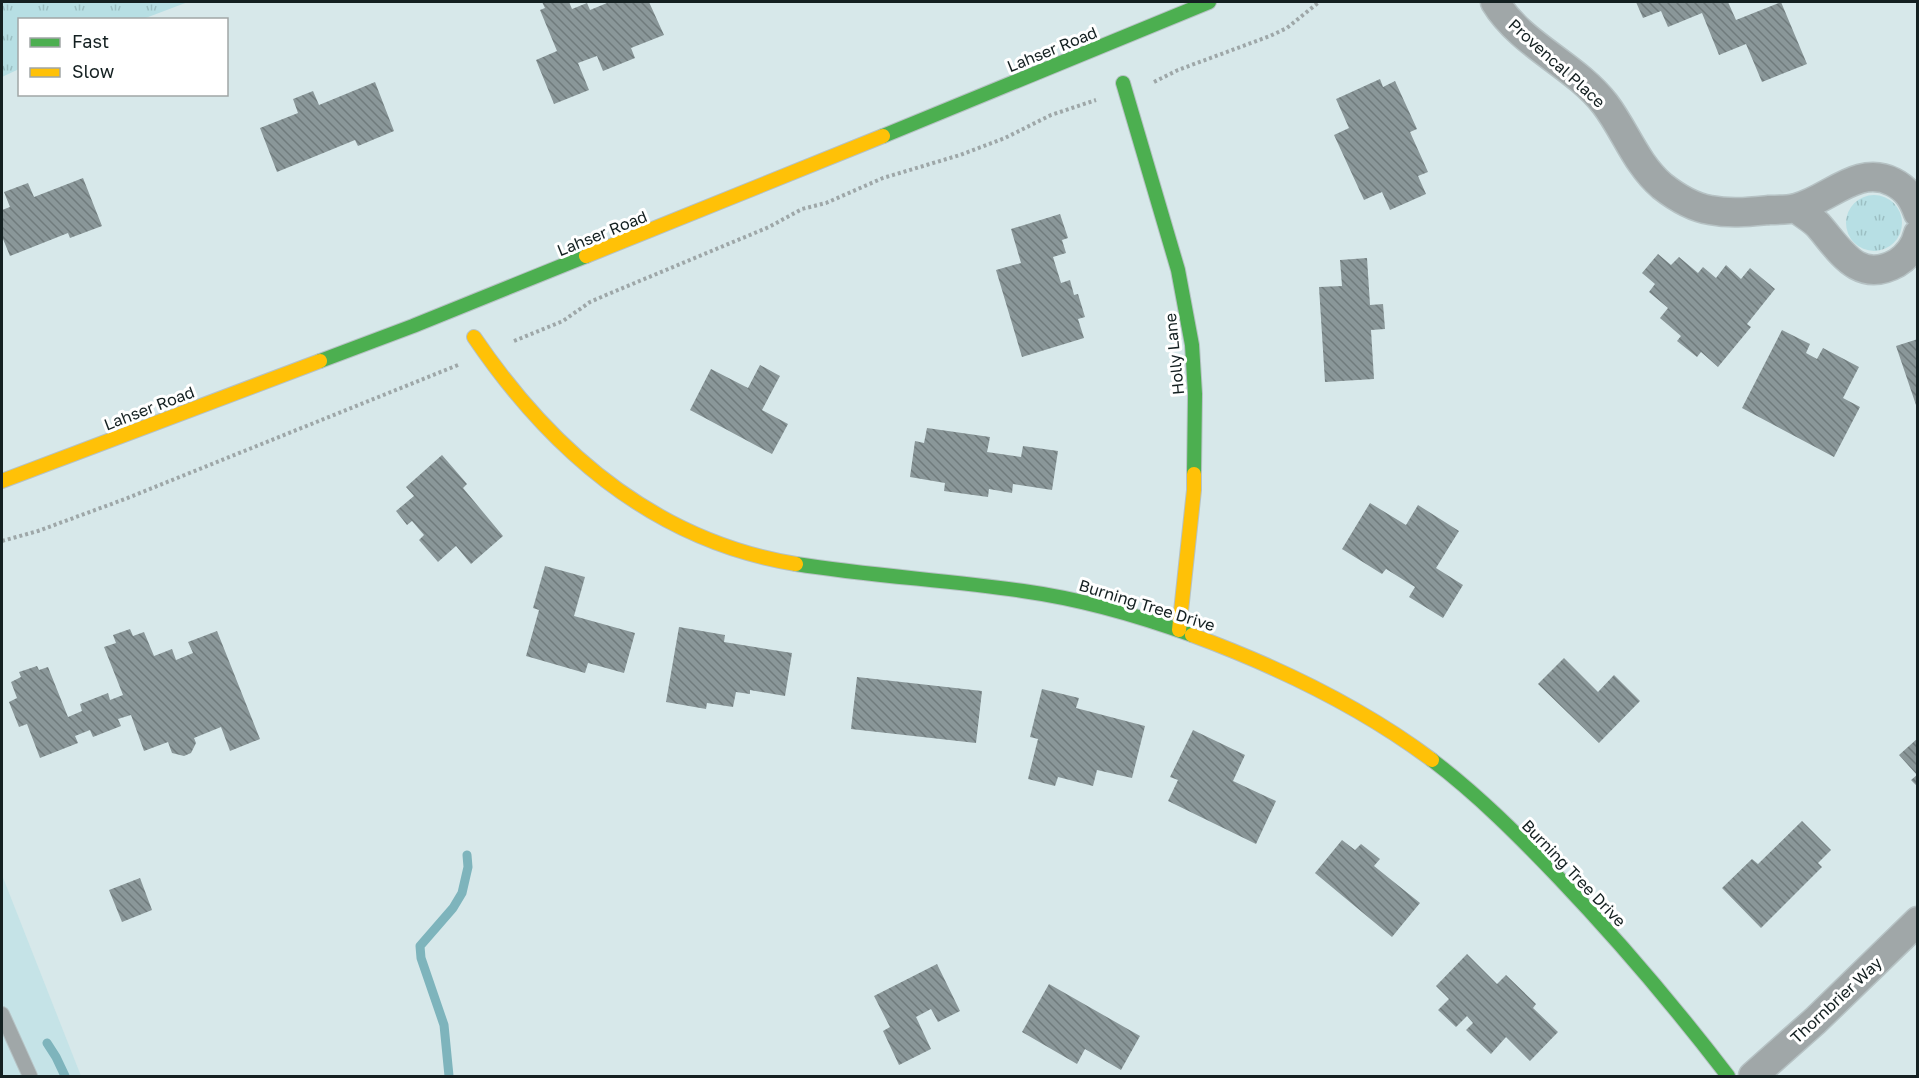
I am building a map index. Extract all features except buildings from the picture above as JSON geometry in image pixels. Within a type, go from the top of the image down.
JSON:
[{"type":"street","name":"Lahser Road","points":[[2,481],[446,313],[802,170],[1209,2]]},
{"type":"street","name":"Provencal Place","points":[[1495,2],[1513,24],[1604,102],[1641,162],[1660,184],[1682,200],[1708,210],[1738,214],[1796,208],[1816,201],[1856,179],[1871,177],[1885,178],[1907,192],[1917,213]]},
{"type":"street","name":"Holly Lane","points":[[1124,83],[1178,270],[1192,345],[1196,413],[1194,490],[1179,630]]},
{"type":"street","points":[[1796,208],[1817,224],[1847,260],[1858,267],[1870,270],[1885,268],[1904,258],[1913,249],[1917,234]]},
{"type":"street","name":"Burning Tree Drive","points":[[474,337],[534,413],[594,472],[666,522],[699,537],[734,550],[819,567],[1050,595],[1117,610],[1253,658],[1363,715],[1431,759],[1479,799],[1528,846],[1659,989],[1728,1077]]},
{"type":"street","name":"Thornbrier Way","points":[[1753,1077],[1815,1021],[1917,921]]},
{"type":"lane","points":[[2,1014],[30,1077]]},
{"type":"path","points":[[1146,87],[1178,70],[1287,28],[1319,2]]},
{"type":"path","points":[[510,343],[563,321],[590,302],[769,227],[802,209],[826,203],[883,178],[978,148],[1005,138],[1051,115],[1090,100],[1101,99]]},
{"type":"path","points":[[2,541],[38,531],[115,503],[462,363]]},
{"type":"shaded area","points":[[2,875],[81,1076],[2,1076]]},
{"type":"green space","points":[[2,2],[188,2],[146,18],[18,18],[18,69],[2,77]]},
{"type":"green space","points":[[1874,195],[1885,197],[1894,203],[1900,212],[1902,223],[1900,234],[1894,243],[1885,249],[1874,251],[1863,249],[1854,243],[1848,234],[1846,223],[1848,212],[1854,203],[1863,197]]},
{"type":"waterway","points":[[449,1076],[444,1025],[421,958],[420,946],[453,908],[462,893],[468,867],[467,855]]},
{"type":"waterway","points":[[47,1043],[65,1076]]},
{"type":"traffic: fast","points":[[883,136],[1209,2]]},
{"type":"traffic: fast","points":[[1123,83],[1178,270],[1192,345],[1195,394],[1194,474]]},
{"type":"traffic: fast","points":[[320,361],[586,256]]},
{"type":"traffic: fast","points":[[796,564],[1045,594],[1109,608],[1192,635]]},
{"type":"traffic: fast","points":[[1432,760],[1498,816],[1581,902],[1646,975],[1728,1076]]},
{"type":"traffic: slow","points":[[586,256],[883,136]]},
{"type":"traffic: slow","points":[[474,337],[504,379],[537,418],[611,485],[653,512],[697,535],[745,552],[796,564]]},
{"type":"traffic: slow","points":[[2,481],[320,361]]},
{"type":"traffic: slow","points":[[1179,630],[1194,474]]},
{"type":"traffic: slow","points":[[1192,635],[1255,660],[1347,705],[1432,760]]}]
